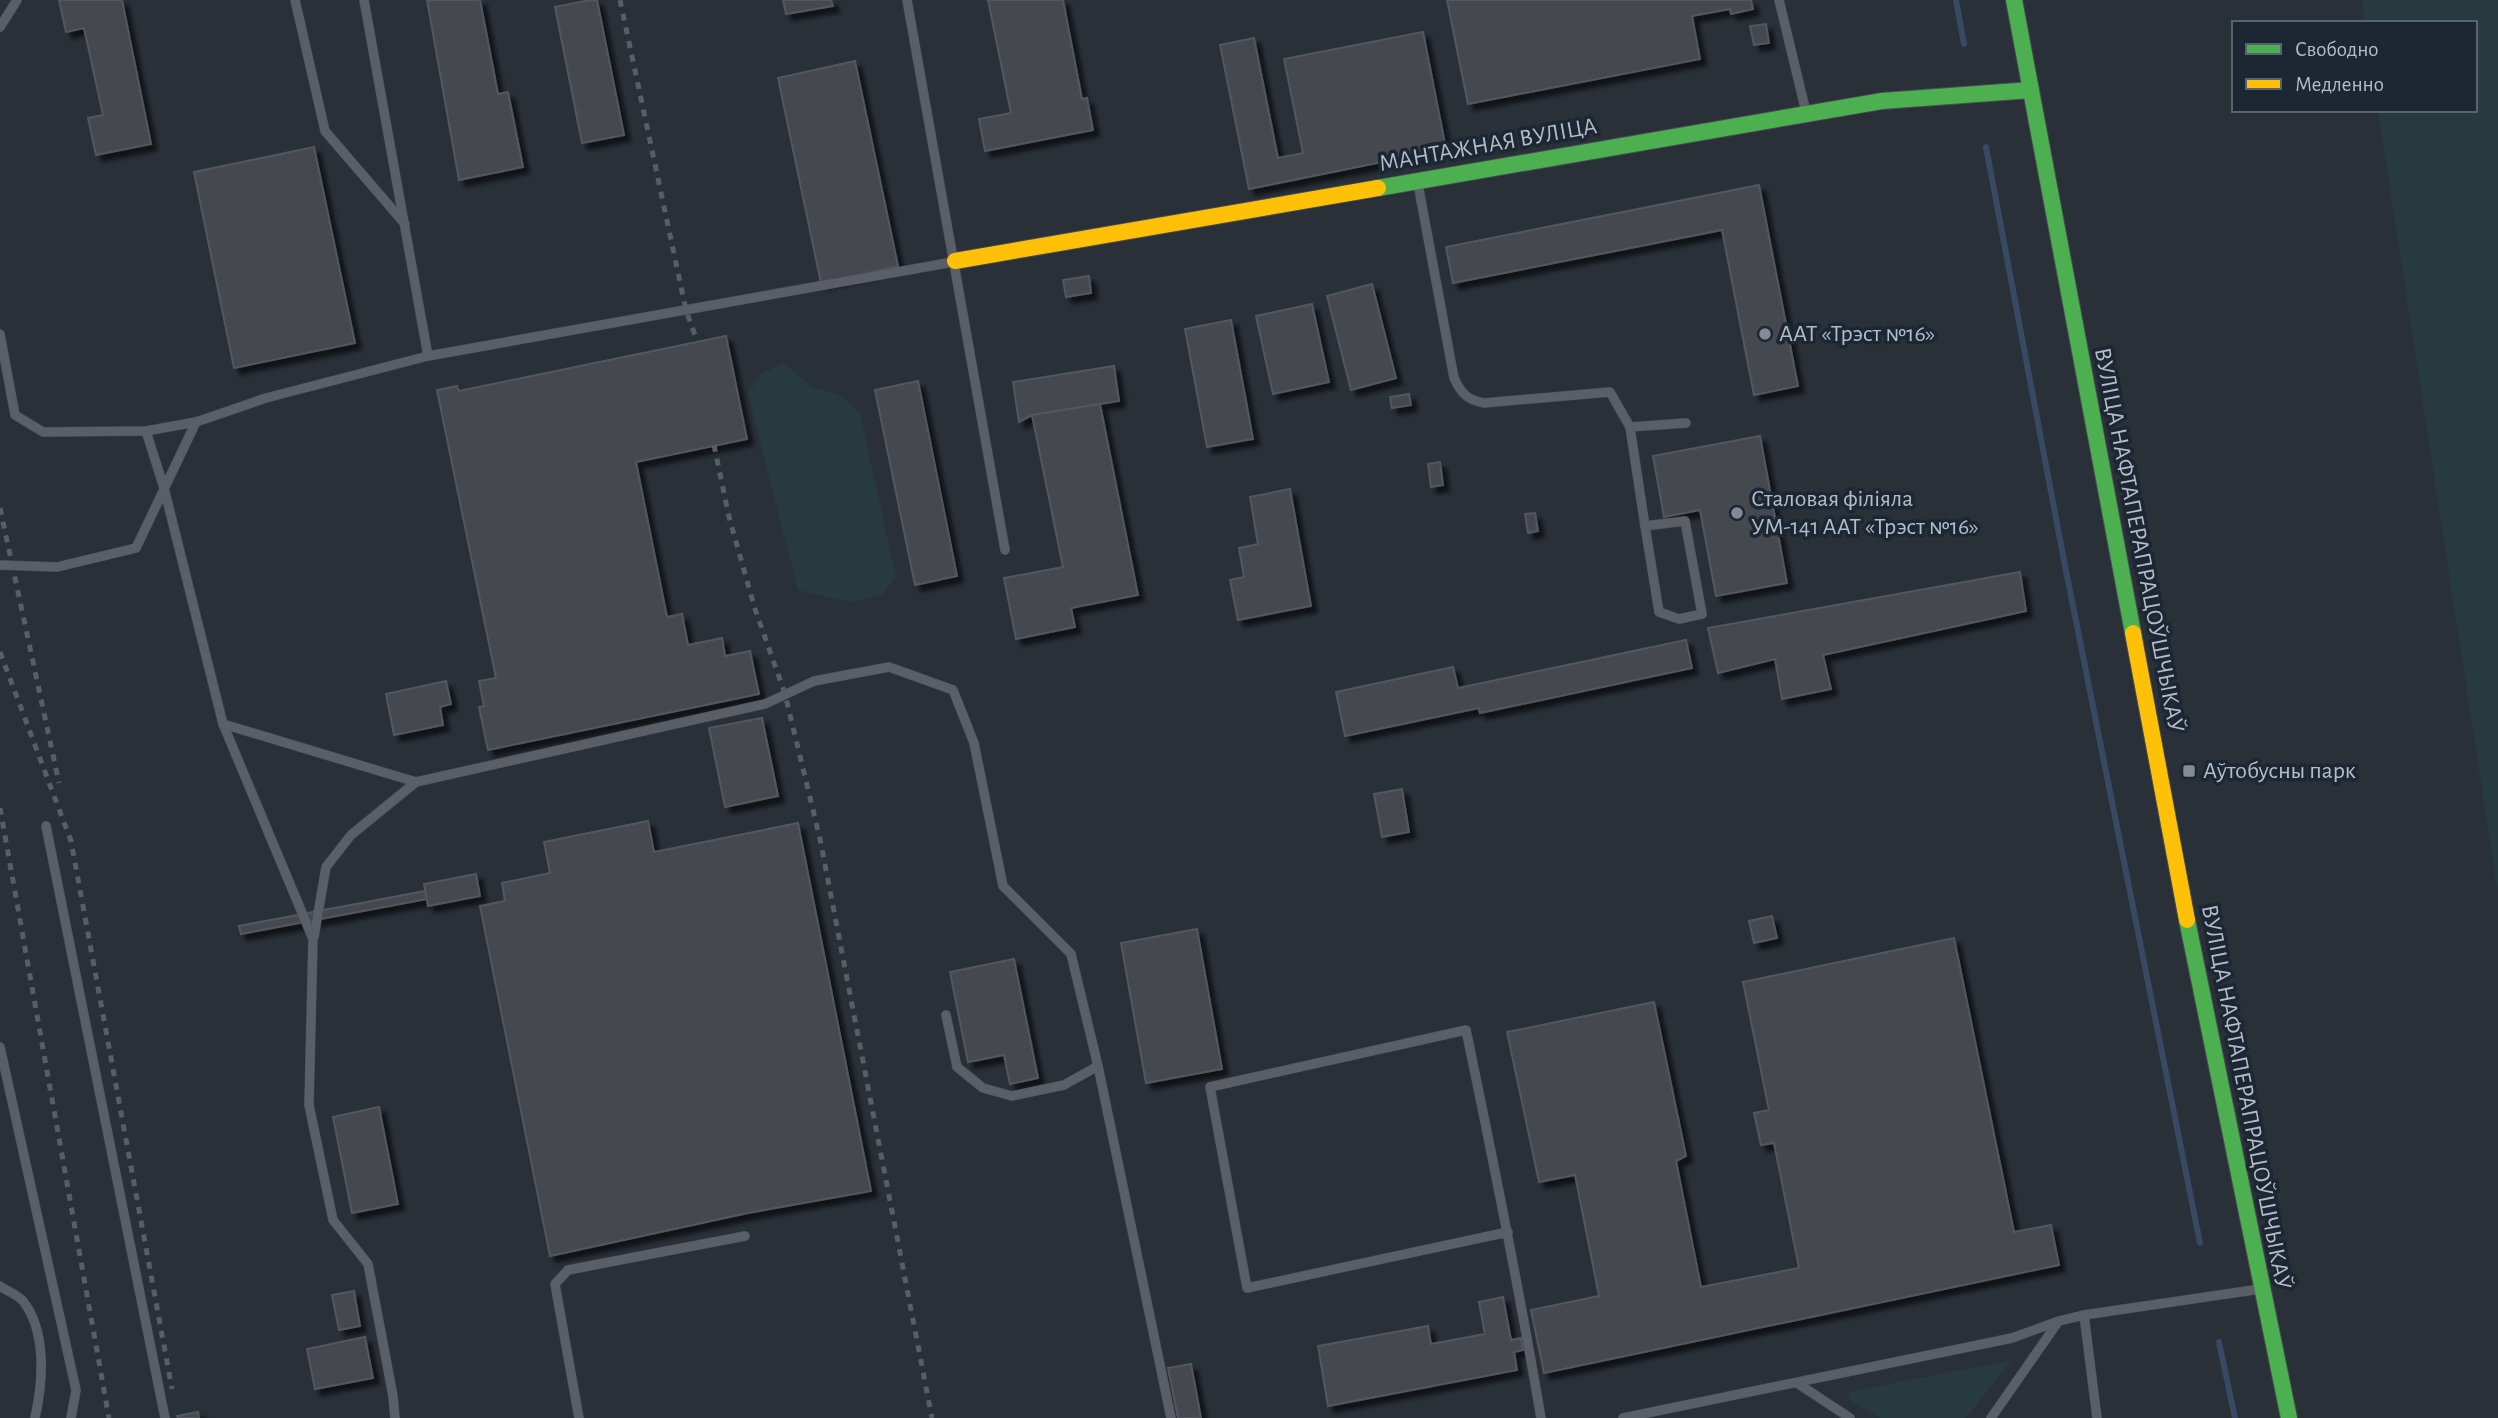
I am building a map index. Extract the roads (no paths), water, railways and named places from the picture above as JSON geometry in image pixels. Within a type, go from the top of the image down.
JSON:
[{"type":"main road","name":"ВУЛІЦА НАФТАПЕРАПРАЦОЎШЧЫКАЎ","points":[[2014,0],[2190,937],[2289,1418]]},
{"type":"main road","name":"МАНТАЖНАЯ ВУЛІЦА","points":[[955,261],[1806,113],[1882,101],[2031,90]]},
{"type":"lane","points":[[0,27],[18,0]]},
{"type":"lane","points":[[295,0],[325,131],[406,226]]},
{"type":"lane","points":[[364,0],[428,356]]},
{"type":"lane","points":[[907,0],[1005,550]]},
{"type":"lane","points":[[1779,0],[1806,113]]},
{"type":"lane","points":[[1417,181],[1454,378],[1461,393],[1473,401],[1483,403],[1610,392],[1630,427],[1645,526],[1659,612],[1679,619],[1702,614],[1685,521],[1645,526]]},
{"type":"lane","points":[[0,334],[15,415],[43,432],[146,431],[196,422],[266,398],[428,356],[955,261]]},
{"type":"lane","points":[[0,565],[57,567],[136,548],[196,422]]},
{"type":"lane","points":[[1630,427],[1686,423]]},
{"type":"lane","points":[[146,431],[164,488],[223,724],[313,939]]},
{"type":"lane","points":[[395,1418],[368,1264],[333,1220],[309,1105],[313,939],[326,867],[351,835],[416,782],[765,704],[814,681],[889,667],[953,690],[974,743],[1003,886],[1071,954],[1098,1066],[1171,1418]]},
{"type":"lane","points":[[223,724],[416,782]]},
{"type":"lane","points":[[46,826],[165,1418]]},
{"type":"lane","points":[[946,1014],[957,1067],[982,1088],[1012,1096],[1064,1085],[1098,1066]]},
{"type":"lane","points":[[1508,1232],[1247,1288],[1210,1087],[1466,1030],[1508,1232],[1526,1323],[1541,1418]]},
{"type":"lane","points":[[0,1047],[76,1390],[71,1418]]},
{"type":"lane","points":[[579,1418],[555,1284],[568,1270],[745,1236]]},
{"type":"lane","points":[[0,1286],[22,1300],[38,1329],[41,1391],[35,1418]]},
{"type":"lane","points":[[1623,1418],[2012,1338],[2084,1315],[2262,1289]]},
{"type":"lane","points":[[2084,1315],[2097,1418]]},
{"type":"lane","points":[[1991,1418],[2059,1321]]},
{"type":"lane","points":[[1797,1383],[1850,1418]]},
{"type":"waterway","points":[[1956,0],[1964,44]]},
{"type":"waterway","points":[[1986,147],[2065,566],[2200,1243]]},
{"type":"waterway","points":[[2219,1342],[2235,1418]]},
{"type":"railway","points":[[620,0],[686,310],[697,341]]},
{"type":"railway","points":[[714,445],[729,517],[755,609],[785,694],[820,839],[932,1418]]},
{"type":"railway","points":[[0,508],[59,783]]},
{"type":"railway","points":[[0,652],[71,841],[172,1389]]},
{"type":"railway","points":[[0,808],[109,1418]]},
{"type":"place","name":"ААТ «Трэст №16»","points":[[1765,334]]},
{"type":"place","name":"Сталовая філіяла УМ-141 ААТ «Трэст №16»","points":[[1737,513]]},
{"type":"place","name":"Аўтобусны парк","points":[[2189,771]]}]
